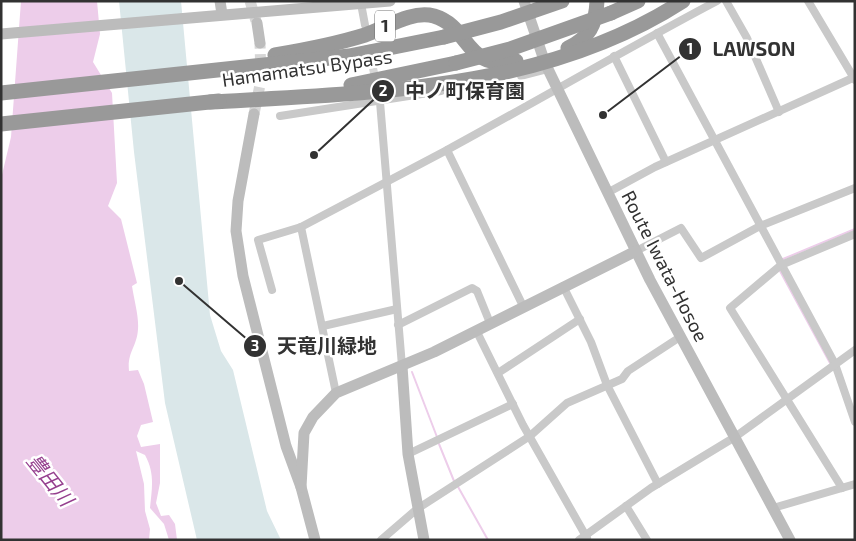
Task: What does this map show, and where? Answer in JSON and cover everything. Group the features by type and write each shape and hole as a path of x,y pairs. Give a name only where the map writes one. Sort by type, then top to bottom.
{"highway":[{"name":"Hamamatsu Bypass","path":"1,93 349,56 444,37 501,22 562,1"},
{"name":"1","path":"213,70 357,37 402,19 418,16 433,16 443,20 486,61 545,63 563,50 581,41 591,31 597,16 597,1"},
{"name":"Hamamatsu Bypass","path":"1,124 353,85 456,63 510,49 611,14 638,1"},
{"name":"1","path":"210,102 367,93 460,80 545,63 638,27 683,1"}],"main road":[{"path":"220,1 222,14"},
{"path":"1,34 206,15 390,1"},
{"name":"Route Iwata-Hosoe","path":"524,1 545,63 636,251 680,337 790,540"},
{"path":"257,24 260,43"},
{"path":"254,114 238,202 236,231 243,276 286,446 301,487 315,540"},
{"path":"301,487 304,433 312,416 336,394 402,366 636,251"},
{"path":"402,366 408,454 424,540"}],"street":[{"path":"272,290 258,240 301,227 558,90 614,56 717,1"},
{"path":"726,1 747,38 779,112"},
{"path":"608,193 666,162 854,78 808,1"},
{"path":"362,9 365,25"},
{"path":"656,33 835,364 855,422"},
{"path":"614,56 666,162"},
{"path":"280,116 380,102 545,63"},
{"path":"380,102 402,366"},
{"path":"447,150 523,306"},
{"path":"636,251 681,228 700,258 760,226 855,188"},
{"path":"301,227 336,394"},
{"path":"842,488 730,308 781,265 855,234"},
{"path":"563,286 603,369 607,385 658,484"},
{"path":"398,325 472,288 477,291 490,323"},
{"path":"323,326 397,309"},
{"path":"498,373 580,319"},
{"path":"476,330 584,538 658,484 735,437 855,350"},
{"path":"381,540 417,509 530,436 567,403 622,379 628,371 680,337"},
{"path":"408,454 513,404"},
{"path":"774,508 855,484"},
{"path":"626,506 647,540"}],"shaded area":[{"path":"119,1 181,1 210,315 221,351 233,370 267,511 281,540 197,540 165,403 134,152"}],"water":[{"name":"豊田川","path":"21,1 97,1 100,34 93,62 112,93 117,183 108,206 121,219 137,283 132,286 138,329 129,359 129,371 138,370 144,384 153,422 141,425 137,436 141,447 160,444 160,483 156,503 161,516 169,515 175,524 177,540 169,540 164,524 150,508 152,481 150,468 145,455 136,451 144,484 145,511 150,529 149,540 1,540 1,179 11,137"}],"waterway":[{"path":"783,259 855,229"},
{"path":"780,271 830,363"},
{"path":"412,372 437,437"},
{"path":"439,444 454,481"},
{"path":"457,485 488,540"}],"tunnel":[{"path":"250,1 256,21"},
{"path":"366,33 376,83"},
{"path":"254,114 261,80 260,43"}],"place":[{"name":"LAWSON","path":"603,115"},
{"name":"中ノ町保育園","path":"314,155"},
{"name":"天竜川緑地","path":"179,281"}]}
